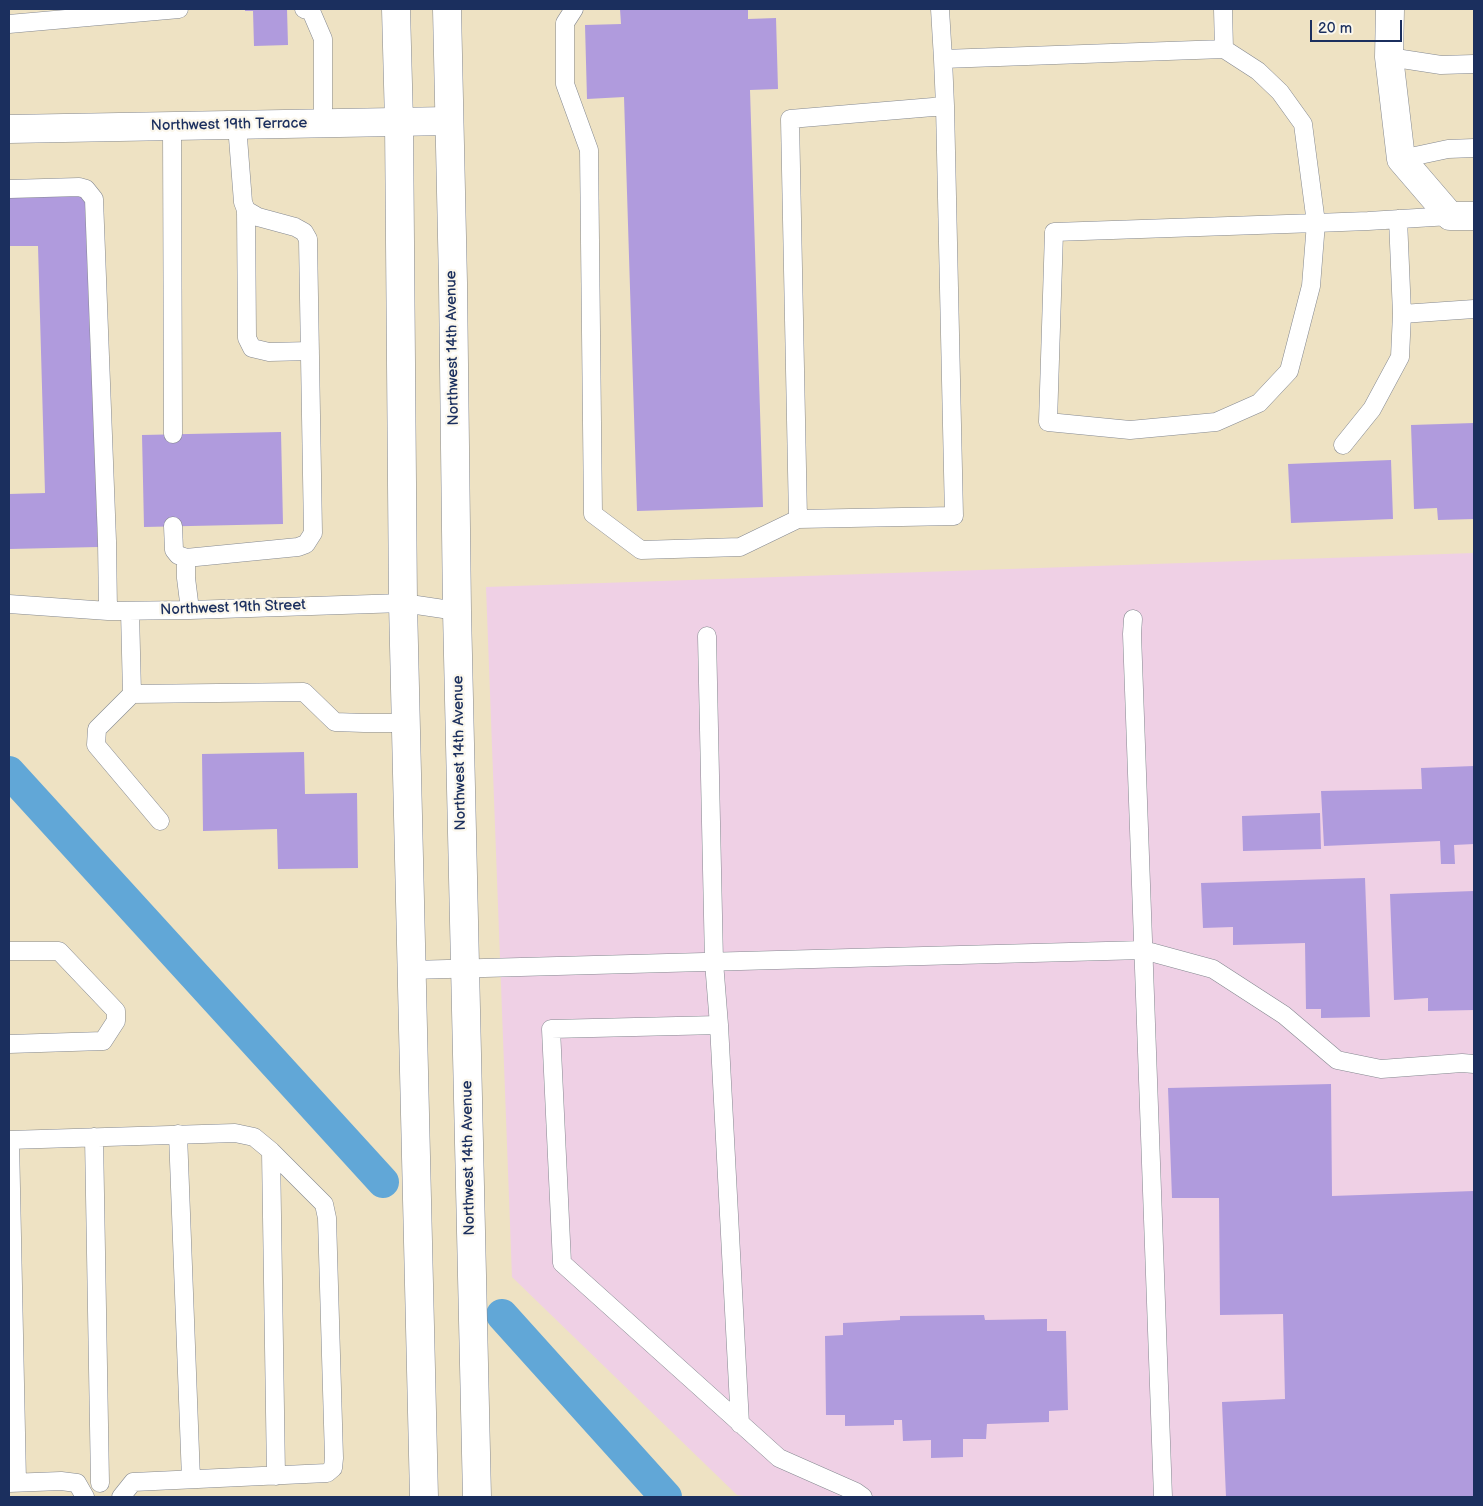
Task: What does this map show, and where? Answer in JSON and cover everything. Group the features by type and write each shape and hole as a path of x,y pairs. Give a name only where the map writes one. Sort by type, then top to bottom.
{"street":[{"path":"396,9 399,122 405,722 424,1497"},
{"name":"Northwest 14th Avenue","path":"447,9 464,969 477,1497"},
{"path":"1390,9 1389,57 1401,159 1462,216"},
{"name":"Northwest 19th Terrace","path":"9,129 449,120"}],"lane":[{"path":"9,24 179,9"},
{"path":"304,9 311,11 323,39 323,123"},
{"path":"574,9 564,23 566,84 589,150 593,514 641,550 740,547 798,520 954,516 945,106 940,9"},
{"path":"1223,9 1224,49"},
{"path":"943,60 1224,49 1258,71 1280,92 1303,124 1316,222 1311,286 1289,371 1259,403 1216,422 1130,430 1048,422 1054,232 1316,222 1398,219 1462,216"},
{"path":"1389,57 1442,65 1474,64"},
{"path":"798,520 790,120 945,106"},
{"path":"237,125 243,202 246,210 246,338 252,348 269,352 310,351"},
{"path":"172,126 173,434"},
{"path":"1401,159 1448,149 1474,148"},
{"path":"9,189 79,187 86,189 94,199 108,611"},
{"path":"173,526 174,550 178,555 186,558 298,547 306,544 313,533 308,240 304,232 295,227 258,217 246,210"},
{"path":"1343,445 1372,409 1400,357 1402,314 1398,219"},
{"path":"1402,314 1474,309"},
{"path":"186,558 190,610"},
{"name":"Northwest 19th Street","path":"9,604 130,611 403,603 457,611"},
{"path":"130,611 132,694"},
{"path":"1133,620 1132,644 1163,1497"},
{"path":"707,636 714,962 740,1424"},
{"path":"160,822 96,745 97,729 132,694 304,692 335,722 405,722"},
{"path":"411,970 1143,950 1213,969 1284,1015 1337,1060 1381,1069 1462,1062 1474,1064"},
{"path":"9,951 59,951 116,1011 116,1022 103,1042 9,1044"},
{"path":"719,1025 551,1029 562,1263 778,1458 856,1492 863,1497"},
{"path":"235,1133 254,1137 271,1151 324,1204 327,1218 333,1468 327,1473 100,1483 81,1490 61,1482 13,1483 9,1140 178,1134 235,1133"},
{"path":"178,1134 191,1479"},
{"path":"94,1137 100,1483"},
{"path":"271,1151 276,1476"},
{"path":"122,1497 133,1482"}],"shaded area":[{"path":"1474,553 1474,1497 750,1497 737,1495 512,1277 486,587"}],"building":[{"path":"245,9 287,9 288,45 254,46 253,11 245,11"},
{"path":"620,9 748,9 748,19 776,18 778,89 750,90 763,507 637,511 624,97 587,99 585,25 621,24"},
{"path":"86,193 98,547 9,549 9,494 45,493 38,246 9,246 9,195"},
{"path":"1474,423 1474,519 1438,520 1437,508 1414,509 1411,425"},
{"path":"281,432 283,524 144,527 142,435"},
{"path":"1391,460 1393,519 1291,523 1288,464"},
{"path":"304,752 305,794 357,793 358,868 278,869 277,829 203,831 202,754"},
{"path":"1474,766 1474,844 1454,845 1455,864 1441,864 1440,841 1324,846 1321,791 1422,789 1421,768"},
{"path":"1320,813 1321,849 1243,851 1242,816"},
{"path":"1365,878 1370,1017 1321,1018 1321,1009 1306,1009 1305,943 1233,945 1233,927 1203,928 1201,883"},
{"path":"1474,891 1474,1010 1428,1011 1428,998 1394,1000 1390,894"},
{"path":"1331,1084 1332,1196 1474,1191 1474,1497 1226,1497 1222,1402 1285,1399 1283,1314 1220,1315 1219,1198 1172,1198 1168,1088"},
{"path":"984,1315 985,1320 1047,1319 1047,1331 1066,1331 1068,1410 1049,1411 1049,1422 987,1424 986,1439 963,1439 963,1457 931,1458 931,1440 903,1441 902,1420 894,1420 894,1425 845,1426 845,1415 826,1415 825,1336 843,1335 843,1323 900,1320 900,1316"}],"waterway":[{"path":"9,772 383,1182"},
{"path":"502,1315 666,1497"}]}
